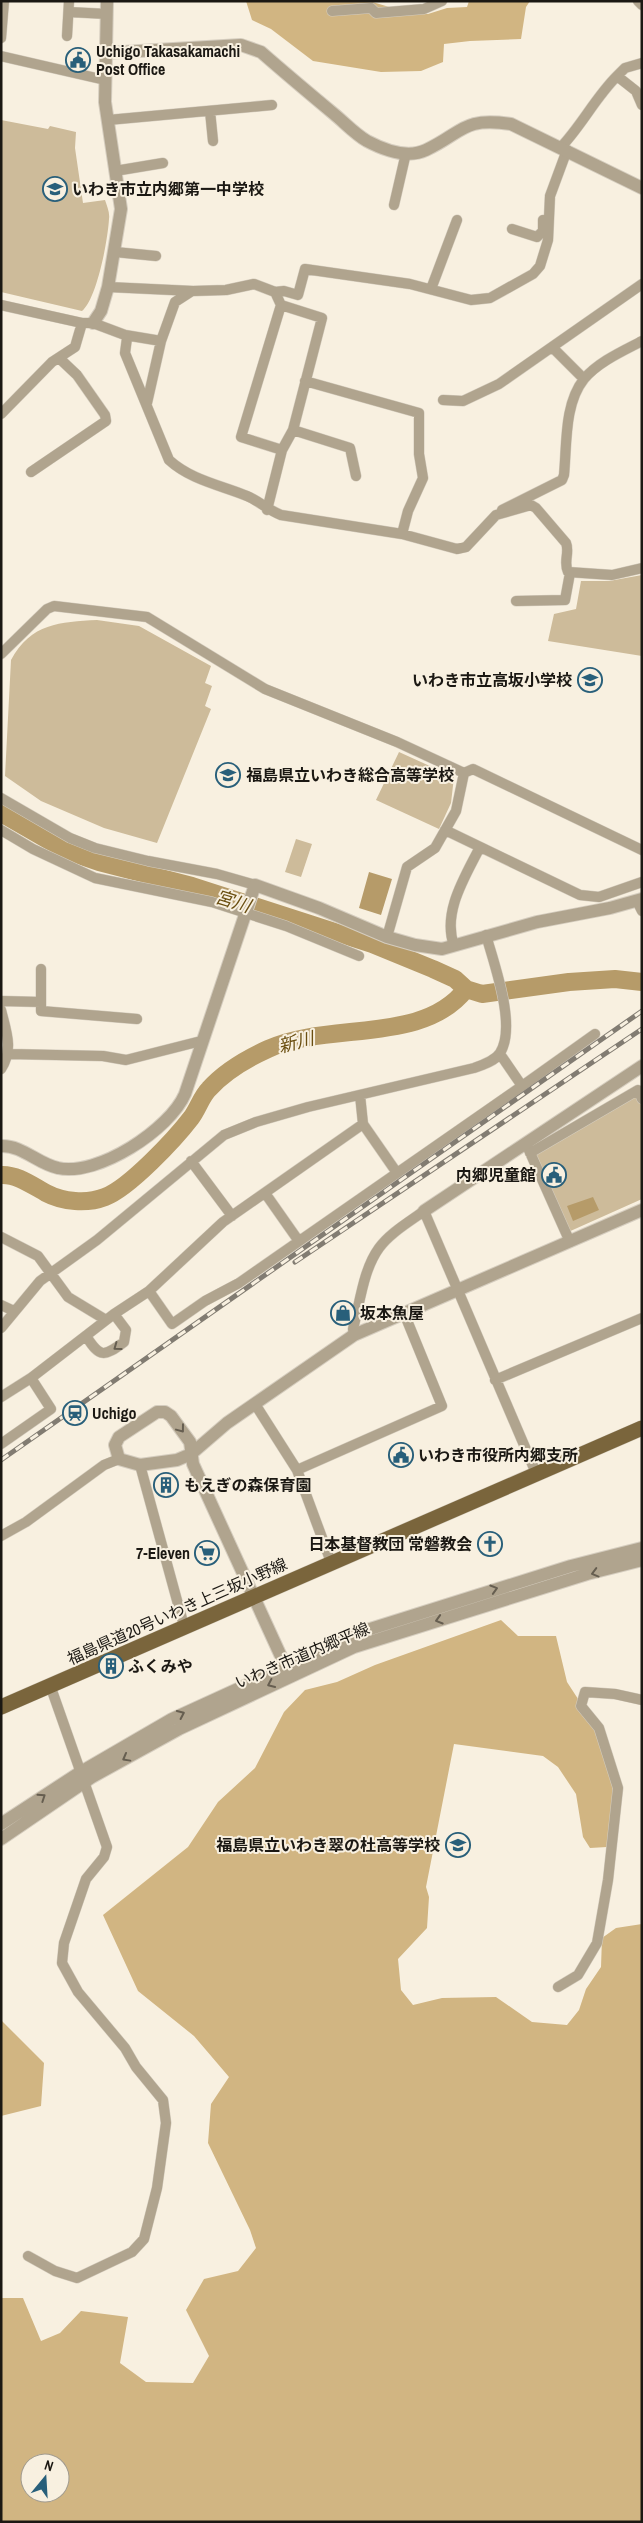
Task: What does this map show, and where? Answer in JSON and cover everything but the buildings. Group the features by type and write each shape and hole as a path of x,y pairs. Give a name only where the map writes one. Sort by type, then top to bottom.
{"main road":[{"name":"福島県道20号いわき上三坂小野線","path":"1,1707 642,1428"}],"street":[{"path":"1,38 4,1"},
{"path":"67,36 69,1"},
{"path":"332,11 371,8 376,13 424,9 442,1"},
{"path":"638,1 642,5"},
{"path":"1,414 59,358 75,347 88,323 101,311 115,252 121,209 108,120 105,80 107,8 69,12"},
{"path":"106,53 242,45 251,47 261,52 365,140 388,150 406,153 425,150 462,127 480,122 511,124 642,188"},
{"path":"1,56 105,80"},
{"path":"108,287 193,291 226,290 254,284 275,292 284,291 298,295 305,269 410,284 481,301 490,298 533,274 540,266 547,248 549,202 564,149 601,92 625,68 642,63"},
{"path":"617,76 636,91 642,105"},
{"path":"108,120 272,106"},
{"path":"210,111 213,141"},
{"path":"394,205 406,153"},
{"path":"116,171 163,163"},
{"path":"512,229 537,237 540,235 543,231 544,203 549,202"},
{"path":"431,289 457,220"},
{"path":"115,252 156,256"},
{"path":"443,400 463,401 492,388 642,284"},
{"path":"146,404 161,341 175,302 193,291"},
{"path":"275,292 281,305 241,438 282,450"},
{"path":"1,305 88,323 126,335 161,341"},
{"path":"268,510 282,450 293,430 322,318 281,305"},
{"path":"126,335 125,353 169,460 178,468 197,478 249,497 268,510 281,515 402,534 448,548 461,549 508,505 562,480 571,406 584,379 610,359 642,341"},
{"path":"552,347 584,379"},
{"path":"32,472 106,421 105,415 77,375 59,358"},
{"path":"305,381 420,413 419,454 423,478 408,511 402,534"},
{"path":"293,430 350,448 356,476"},
{"path":"496,515 526,506 536,508 568,546 565,567 570,573 612,575 642,568"},
{"path":"516,601 565,600 570,573"},
{"path":"1,654 47,609 54,606 147,617 265,689 397,742 464,773 473,769 642,850"},
{"path":"387,937 407,867 435,848 456,811 464,773"},
{"path":"1,798 70,838 96,848 148,861 217,874 253,889 320,908 387,937 415,945 442,949 487,938 537,922 640,904"},
{"path":"1,830 33,849 95,878 212,902 246,912 359,956"},
{"path":"445,830 580,895 599,897 642,882"},
{"path":"454,946 451,937 454,900 480,847"},
{"path":"1,1146 16,1148 51,1166 61,1169 94,1165 118,1155 175,1112 185,1094 253,889"},
{"path":"580,895 582,914"},
{"path":"1,1328 40,1281 97,1240 218,1139 236,1129 308,1107 474,1068 500,1054 507,1030 505,1011 487,938"},
{"path":"41,969 41,1011 137,1019"},
{"path":"1,1001 41,1004"},
{"path":"1,1010 9,1042 9,1054 1,1069"},
{"path":"149,1291 172,1324 206,1301 239,1283 595,1034"},
{"path":"9,1054 103,1056 126,1060 202,1041"},
{"path":"500,1054 522,1086"},
{"path":"528,1149 642,1066"},
{"path":"354,1335 353,1329 370,1262 379,1247 390,1236 424,1211 528,1149 641,1092"},
{"path":"360,1095 363,1124 397,1173"},
{"path":"1,1397 31,1378 110,1317 149,1291 232,1216 363,1124"},
{"path":"528,1149 570,1242"},
{"path":"192,1161 232,1216"},
{"path":"265,1193 298,1240"},
{"path":"1,1536 26,1522 104,1465 119,1459 140,1465 177,1460 191,1454 227,1423 354,1335 642,1210"},
{"path":"424,1211 536,1473"},
{"path":"1,1238 38,1256 68,1296 110,1317 126,1330 124,1342 109,1353 104,1354 94,1348 86,1336"},
{"path":"1,1305 14,1311"},
{"path":"297,1470 442,1406 404,1313"},
{"path":"495,1380 642,1318"},
{"path":"1,1444 51,1409 31,1378"},
{"path":"255,1404 297,1470 331,1562"},
{"path":"119,1459 115,1445 119,1437 157,1412 165,1412 171,1416 190,1442 193,1464 287,1671"},
{"path":"140,1465 184,1626"},
{"name":"いわき市道内郷平線","path":"1,1824 81,1778 179,1729 367,1630 571,1566 642,1548"},
{"name":"いわき市道内郷平線","path":"287,1671 392,1635 588,1574 642,1560"},
{"path":"28,2256 55,2272 77,2278 132,2252 144,2239 157,2188 166,2123 163,2100 136,2067 125,2048 78,1992 62,1963 64,1943 86,1879 104,1857 106,1847 50,1685"},
{"path":"558,1987 578,1975 597,1943 608,1880 618,1788 599,1728 581,1706 586,1692 615,1694 642,1700"},
{"name":"いわき市道内郷平線","path":"1,1839 81,1778"}],"shaded area":[{"path":"246,1 369,1 413,14 428,14 447,8 467,7 469,1 530,1 526,7 521,39 444,44 443,62 421,71 381,72 313,61 271,29 252,20"},
{"name":"いわき市立内郷第一中学校","path":"1,120 48,129 50,126 76,132 75,148 83,203 105,200 109,217 104,254 97,282 82,311 1,292"},
{"path":"642,575 642,656 548,641 554,614 576,609 581,581 609,581"},
{"path":"97,620 139,626 211,666 205,683 212,686 205,706 211,709 157,843 104,828 41,801 5,776 11,660 28,638 37,632 59,624"},
{"path":"399,752 454,777 451,803 439,829 376,800"},
{"path":"296,839 312,844 301,877 285,872"},
{"path":"369,872 392,879 381,915 359,908"},
{"path":"638,1090 642,1099 642,1199 566,1233 530,1153"},
{"path":"593,1197 599,1210 573,1221 567,1206"},
{"path":"501,1620 518,1636 556,1636 567,1682 595,1725 613,1781 612,1830 607,1847 590,1848 583,1837 576,1794 558,1767 543,1756 454,1744 426,1887 429,1897 427,1928 398,1959 401,1990 413,2005 442,1998 496,1997 532,2022 567,2025 579,2010 586,1989 601,1967 602,1938 616,1928 642,1924 642,2522 1,2522 1,2298 23,2298 41,2341 60,2333 81,2311 128,2317 120,2363 146,2382 193,2383 209,2356 186,2310 204,2279 238,2271 256,2248 250,2230 208,2143 211,2104 229,2077 194,2036 138,1991 103,1915 188,1847 218,1802 255,1768 284,1712 305,1690 337,1682 375,1665"},
{"path":"1,2020 44,2063 41,2106 1,2116"}],"waterway":[{"name":"宮川","path":"1,813 67,851 99,862 192,886 372,944 433,969 455,979 466,989 482,994 569,982 615,979 642,982"},
{"name":"新川","path":"1,1175 19,1178 46,1193 67,1200 91,1201 105,1197 139,1174 191,1118 209,1089 229,1071 244,1061 268,1049 292,1041 374,1030 426,1018 448,1007 466,989"}],"railway":[{"path":"1,1460 642,1011"},
{"path":"295,1262 642,1029"}],"place":[{"name":"Uchigo Takasakamachi Post Office","path":"78,60"},
{"name":"いわき市立内郷第一中学校","path":"55,189"},
{"name":"いわき市立高坂小学校","path":"590,680"},
{"name":"福島県立いわき総合高等学校","path":"228,775"},
{"name":"内郷児童館","path":"554,1175"},
{"name":"坂本魚屋","path":"343,1313"},
{"name":"Uchigo","path":"75,1413"},
{"name":"いわき市役所内郷支所","path":"401,1455"},
{"name":"もえぎの森保育園","path":"166,1485"},
{"name":"日本基督教団 常磐教会","path":"490,1544"},
{"name":"7-Eleven","path":"207,1553"},
{"name":"ふくみや","path":"111,1666"},
{"name":"福島県立いわき翠の杜高等学校","path":"458,1845"}]}
